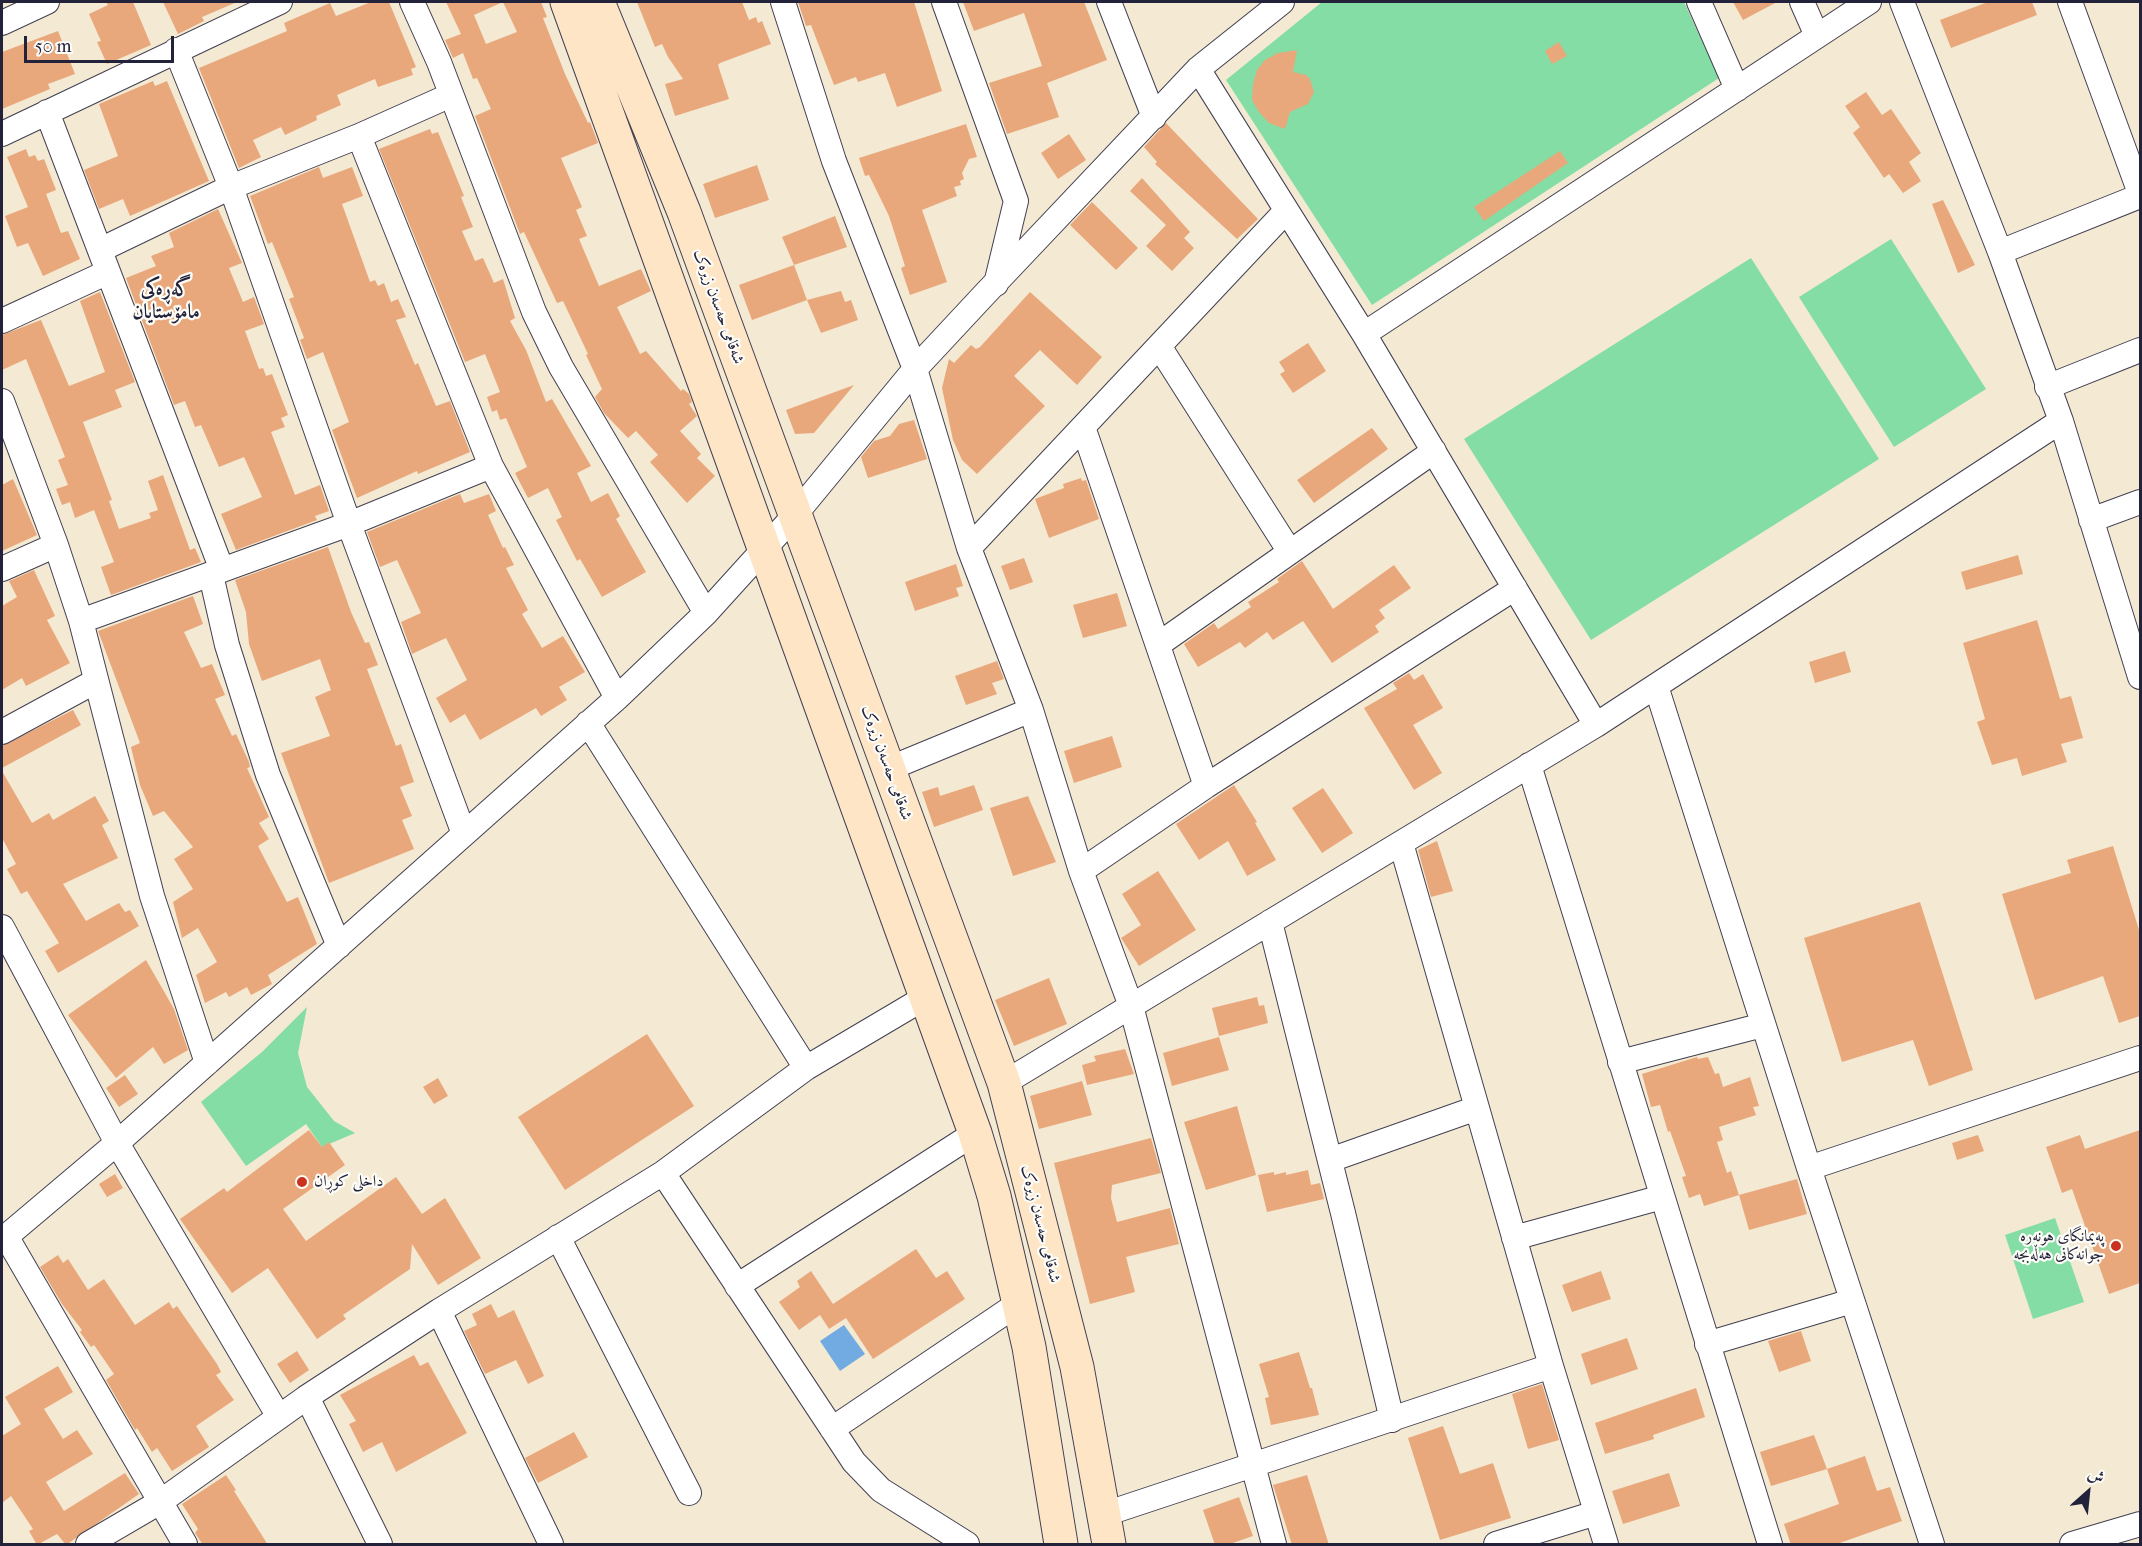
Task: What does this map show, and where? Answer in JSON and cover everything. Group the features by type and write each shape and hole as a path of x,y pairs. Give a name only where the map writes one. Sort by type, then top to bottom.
{"main road":[{"path":"567,2 975,1133 994,1196 1029,1347 1060,1545"},
{"name":"شەقامی حەسەن زیرەک","path":"598,2 684,212 1004,1083 1077,1367 1105,1517"},
{"path":"1053,1500 1105,1517"}],"street":[{"path":"2,23 47,2"},
{"path":"2,134 280,2"},
{"path":"412,2 451,94 534,312 561,367 706,614"},
{"path":"783,2 834,161 915,369 969,548 1031,710 1081,871 1131,1006 1274,1545"},
{"path":"944,2 1016,201 1028,217 1054,224"},
{"path":"1109,2 1154,117"},
{"path":"185,1545 4,1238 117,1143 339,946 616,698 706,614 794,516 915,369 1198,69 1282,2"},
{"path":"1699,2 1737,89"},
{"path":"1802,2 1817,36"},
{"path":"1364,334 1869,2"},
{"path":"1902,2 2000,252 2061,421 2140,677"},
{"path":"2000,252 2140,194 2070,2"},
{"path":"176,50 231,187 349,524 464,834"},
{"path":"1198,69 1364,334 1596,725"},
{"path":"2,321 231,187 359,136 451,94"},
{"path":"47,112 104,261 216,572 227,645 268,775 339,946"},
{"path":"359,136 491,466 616,698"},
{"path":"996,284 1016,201"},
{"path":"969,548 1286,211"},
{"path":"1160,346 1290,552"},
{"path":"2047,387 2140,350"},
{"path":"2,403 56,545 81,621 152,896 207,1063"},
{"path":"1004,1083 1596,725 2061,421"},
{"path":"1083,428 1206,786"},
{"path":"1159,644 1434,450"},
{"path":"81,621 349,524 491,466"},
{"path":"2091,520 2140,502"},
{"path":"2,569 56,545"},
{"path":"1081,871 1206,786 1515,588"},
{"path":"2,732 96,681"},
{"path":"1656,686 1763,1025 1932,1545"},
{"path":"888,769 1031,710"},
{"path":"588,723 806,1068"},
{"path":"1529,765 1770,1545"},
{"path":"1401,843 1551,1366 1606,1545"},
{"path":"1270,922 1392,1420"},
{"path":"2,927 117,1143 279,1417"},
{"path":"88,1545 160,1502 307,1397 439,1311 663,1173 806,1068 926,997"},
{"path":"1620,1062 1763,1025"},
{"path":"1809,1168 2140,1058"},
{"path":"1330,1160 1477,1108"},
{"path":"737,1286 975,1133"},
{"path":"663,1173 854,1462 881,1490 967,1545"},
{"path":"1514,1238 1662,1197"},
{"path":"558,1237 689,1493"},
{"path":"1707,1344 1852,1301"},
{"path":"832,1430 1019,1303"},
{"path":"439,1311 551,1545"},
{"path":"1105,1517 1252,1464 1551,1366"},
{"path":"307,1397 380,1545"},
{"path":"1496,1545 1596,1513"},
{"path":"2072,1545 2099,1541 2140,1524"}],"green space":[{"path":"1322,2 1684,2 1719,78 1372,305 1226,80"},
{"path":"1891,239 1986,389 1894,447 1799,297"},
{"path":"1751,258 1879,459 1591,640 1464,439"},
{"path":"307,1007 298,1053 307,1087 334,1121 355,1133 322,1147 306,1124 246,1166 201,1102 262,1052"},
{"path":"2055,1218 2084,1302 2033,1319 2005,1235"}],"water":[{"path":"844,1325 865,1354 840,1371 820,1341"}],"building":[{"path":"106,2 133,2 151,45 107,64 97,42 101,41 89,14 108,5"},
{"path":"163,2 237,2 202,17 204,21 178,34"},
{"path":"371,2 389,2 416,67 411,69 413,75 378,87 375,79 337,95 341,105 316,116 317,120 285,135 281,127 253,140 261,157 239,168 199,68 287,31 284,23 330,3 336,16"},
{"path":"446,2 503,2 541,2 547,17 543,18 565,74 588,123 590,122 598,143 561,158 582,207 576,210 587,236 579,239 599,286 641,269 651,291 617,307 640,354 646,351 681,391 683,389 689,394 692,402 689,404 697,416 680,431 701,454 697,458 715,476 687,503 650,462 658,455 636,431 628,438 604,413 595,397 602,389 586,355 588,354 563,301 557,303 524,232 520,234 475,116 491,109 477,78 473,79 463,53 453,58 445,40 461,34","holes":["503,2 517,32 486,44 474,15"]},
{"path":"637,2 742,2 749,20 756,17 758,23 762,21 771,44 718,65 729,99 675,116 665,84 683,79 662,44 655,47"},
{"path":"798,2 914,2 942,91 897,107 885,73 858,82 856,77 834,85 811,25 806,26"},
{"path":"963,2 1084,2 1107,60 1047,83 1059,117 1007,134 989,83 1042,66 1024,13 974,31"},
{"path":"1733,2 1777,2 1743,20"},
{"path":"1988,2 2032,2 2037,15 1951,48 1940,20"},
{"path":"58,31 75,74 48,84 50,89 2,109 2,52"},
{"path":"1559,42 1567,56 1552,64 1545,51"},
{"path":"1297,50 1293,72 1306,75 1310,79 1314,92 1308,104 1290,112 1285,129 1269,123 1259,112 1252,100 1253,84 1257,70 1265,60 1278,53"},
{"path":"153,81 155,86 167,81 209,181 130,216 123,199 99,209 84,170 118,156 99,104"},
{"path":"1866,92 1882,115 1891,109 1921,153 1909,162 1921,181 1903,193 1889,174 1884,178 1853,133 1860,127 1845,106"},
{"path":"1166,123 1258,219 1237,239 1155,164 1157,162 1144,147"},
{"path":"966,124 977,157 969,159 962,173 964,179 960,181 961,185 954,187 957,196 922,210 947,282 910,295 901,268 905,266 889,216 869,175 865,176 859,158"},
{"path":"430,129 432,134 438,132 464,196 461,197 473,227 462,231 475,261 483,258 494,283 503,279 515,318 510,321 526,350 546,402 552,399 591,466 577,473 591,502 608,493 620,516 616,519 646,572 602,597 580,559 577,561 556,520 562,517 548,488 528,498 515,473 527,467 506,418 500,420 497,410 492,412 487,397 500,392 485,354 465,362 379,149"},
{"path":"1069,134 1086,160 1058,179 1041,153"},
{"path":"26,149 29,157 35,155 38,161 44,159 56,190 46,194 61,233 68,231 80,259 43,276 28,243 17,247 5,216 28,207 7,157"},
{"path":"1560,151 1568,163 1484,221 1474,207"},
{"path":"757,165 769,200 715,218 703,184"},
{"path":"319,167 323,178 352,167 363,196 342,204 370,282 375,280 378,286 384,283 391,302 398,299 406,317 396,320 415,365 418,363 436,406 450,401 470,452 418,474 417,471 357,498 332,430 349,422 323,352 307,359 300,340 304,338 289,299 294,297 272,242 268,244 250,196"},
{"path":"1142,178 1190,232 1184,238 1194,248 1172,271 1146,246 1166,225 1130,191"},
{"path":"1943,200 1975,265 1958,273 1932,204"},
{"path":"1092,202 1138,248 1116,270 1070,225"},
{"path":"218,209 242,263 229,268 243,302 254,297 264,324 245,331 259,369 263,368 266,376 272,374 288,415 281,418 285,427 271,432 295,495 320,485 329,511 315,516 317,520 236,550 221,514 262,497 244,457 219,467 201,425 195,427 185,401 174,405 126,278 156,266 151,256 174,247 169,233"},
{"path":"835,216 847,247 794,265 782,237"},
{"path":"794,265 807,300 752,320 739,285"},
{"path":"841,291 845,302 851,300 858,320 821,333 807,300"},
{"path":"100,292 135,382 115,390 122,407 83,422 112,500 109,501 119,529 151,518 149,513 158,510 148,481 163,475 190,550 195,548 201,562 111,595 101,567 114,562 94,510 75,518 70,502 62,505 56,489 68,485 58,460 65,457 26,359 2,370 2,335 41,320 69,386 105,372 80,301"},
{"path":"1030,292 1102,357 1077,385 1040,350 1014,376 1045,406 977,474 962,460 953,440 942,388 949,359 954,363 971,345 976,349 980,347"},
{"path":"1308,343 1326,371 1293,393 1280,374 1285,371 1279,362"},
{"path":"854,385 814,433 795,434 786,410"},
{"path":"914,420 927,459 868,478 861,457 874,441 890,436 899,424"},
{"path":"1372,428 1388,449 1314,503 1297,480"},
{"path":"1081,478 1082,481 1086,480 1099,519 1049,538 1035,499 1064,488 1063,484"},
{"path":"13,479 37,535 2,551 2,485"},
{"path":"460,494 464,503 489,494 496,511 488,515 503,548 505,547 514,565 506,568 528,610 522,614 542,648 563,636 585,672 559,687 567,700 541,716 536,708 480,740 465,714 450,723 436,698 467,680 446,638 412,654 401,622 421,613 397,560 380,567 367,532"},
{"path":"328,547 351,612 365,643 369,642 378,665 367,669 396,746 401,744 414,782 400,787 412,816 402,820 414,849 329,883 281,753 330,736 315,697 331,690 320,659 262,681 249,644 246,612 235,580"},
{"path":"2018,555 2023,574 1966,590 1961,572"},
{"path":"1024,558 1033,582 1010,590 1001,566"},
{"path":"1302,561 1333,609 1394,565 1411,588 1379,610 1385,618 1375,626 1379,632 1332,663 1303,621 1273,640 1267,632 1245,648 1240,642 1198,667 1184,644 1214,623 1218,629 1251,607 1248,602 1279,582 1277,579"},
{"path":"956,564 963,586 956,588 959,596 915,611 905,582"},
{"path":"34,570 55,616 47,620 70,663 26,686 22,678 2,690 2,606 17,597 9,581"},
{"path":"1117,593 1127,626 1083,638 1073,605"},
{"path":"193,596 203,624 184,632 201,668 212,664 225,695 215,699 232,736 236,734 249,762 250,767 247,768 269,817 259,823 269,839 258,846 287,902 298,897 317,944 268,975 272,984 251,995 247,987 229,997 226,992 205,1003 196,975 217,962 198,928 182,938 173,902 193,889 174,859 193,847 164,811 153,816 140,785 131,747 140,743 98,631"},
{"path":"2037,620 2060,699 2071,696 2083,738 2061,744 2067,762 2022,776 2017,758 1992,765 1977,722 1985,719 1963,643"},
{"path":"1845,651 1851,672 1815,683 1809,662"},
{"path":"997,661 1004,679 992,683 997,694 966,705 955,676"},
{"path":"1409,673 1414,680 1423,674 1443,708 1413,725 1442,773 1414,790 1364,708 1397,689 1393,683"},
{"path":"73,710 81,725 2,768 2,746"},
{"path":"1112,736 1122,767 1074,783 1064,751"},
{"path":"2,771 32,823 49,813 53,820 95,796 109,821 102,825 118,858 63,884 86,921 119,903 125,912 130,910 139,926 58,973 45,951 59,943 27,891 21,894 7,869 16,864 2,838"},
{"path":"974,785 983,810 934,827 922,792 938,787 940,796"},
{"path":"1234,785 1257,822 1255,823 1276,860 1247,876 1228,841 1199,860 1176,824"},
{"path":"1323,788 1353,833 1322,853 1292,808"},
{"path":"1028,796 1056,862 1013,876 990,808"},
{"path":"1437,841 1453,891 1431,897 1418,850"},
{"path":"2113,846 2140,933 2140,1016 2119,1023 2103,976 2035,1000 2002,894 2071,873 2067,860"},
{"path":"1158,871 1196,930 1139,966 1121,938 1141,925 1122,894"},
{"path":"1920,902 1973,1070 1929,1086 1913,1040 1842,1062 1804,938"},
{"path":"146,960 174,1009 188,1050 164,1064 153,1047 116,1078 68,1015"},
{"path":"1049,978 1067,1024 1014,1046 995,1000"},
{"path":"1257,997 1259,1006 1264,1005 1268,1023 1219,1036 1212,1008"},
{"path":"647,1034 694,1106 565,1190 518,1117"},
{"path":"1219,1037 1229,1070 1172,1086 1163,1053"},
{"path":"1125,1049 1134,1074 1087,1085 1082,1065 1096,1061 1094,1056"},
{"path":"1697,1057 1698,1059 1708,1057 1715,1074 1719,1073 1723,1087 1750,1077 1759,1106 1753,1107 1756,1115 1719,1127 1723,1140 1717,1142 1727,1173 1731,1171 1739,1195 1704,1206 1700,1194 1689,1198 1682,1177 1686,1176 1670,1131 1668,1132 1660,1105 1651,1107 1642,1074"},
{"path":"125,1075 138,1094 119,1107 106,1088"},
{"path":"438,1078 448,1096 434,1104 423,1087"},
{"path":"1082,1081 1092,1115 1039,1129 1030,1096"},
{"path":"1237,1106 1256,1175 1206,1190 1184,1122"},
{"path":"309,1130 322,1147 329,1142 345,1165 283,1209 306,1241 396,1177 422,1214 445,1198 481,1258 438,1285 412,1244 410,1269 343,1315 346,1319 317,1339 268,1268 232,1293 180,1219 224,1188 227,1192"},
{"name":"پەیمانگای هونەرە جوانەکانی هەڵەبجە","path":"2140,1130 2140,1283 2109,1294 2072,1189 2062,1193 2046,1147 2080,1135 2085,1149"},
{"path":"1978,1135 1984,1151 1957,1160 1952,1143"},
{"path":"1151,1138 1161,1173 1112,1185 1111,1198 1117,1222 1170,1208 1179,1244 1126,1257 1135,1292 1090,1304 1054,1163"},
{"path":"1308,1170 1311,1185 1320,1183 1324,1199 1267,1212 1258,1175 1286,1172 1286,1175"},
{"path":"115,1174 123,1188 107,1197 99,1184"},
{"path":"1797,1179 1807,1214 1749,1230 1739,1195"},
{"path":"916,1249 936,1278 947,1271 965,1299 873,1359 846,1318 829,1329 820,1315 799,1330 779,1302 800,1287 797,1281 811,1271 833,1304"},
{"path":"58,1255 63,1263 68,1259 88,1290 104,1279 135,1325 169,1302 173,1309 177,1306 217,1364 221,1372 216,1375 234,1400 196,1426 209,1447 172,1471 157,1448 152,1452 137,1428 135,1430 106,1380 114,1374 94,1345 91,1347 80,1332 82,1330 62,1304 40,1267"},
{"path":"1601,1271 1611,1299 1572,1312 1562,1285"},
{"path":"491,1304 498,1318 514,1310 544,1376 528,1384 516,1360 485,1374 464,1331 477,1325 472,1314"},
{"path":"1801,1331 1811,1361 1779,1372 1768,1341"},
{"path":"1627,1338 1638,1369 1591,1385 1581,1354"},
{"path":"297,1351 309,1370 290,1383 277,1364"},
{"path":"1299,1352 1319,1415 1271,1425 1265,1398 1269,1397 1259,1364"},
{"path":"414,1355 420,1366 428,1362 467,1433 396,1472 382,1442 363,1452 349,1424 356,1421 340,1395"},
{"path":"58,1366 73,1392 44,1409 63,1439 77,1430 93,1454 46,1482 64,1511 125,1473 139,1494 66,1545 57,1534 37,1545 29,1531 33,1529 11,1496 2,1503 2,1436 21,1424 5,1397"},
{"path":"1542,1384 1559,1440 1528,1449 1512,1394"},
{"path":"1696,1388 1705,1417 1653,1435 1654,1439 1605,1454 1595,1423"},
{"path":"1443,1426 1460,1474 1493,1463 1511,1518 1440,1540 1408,1438"},
{"path":"574,1432 588,1457 538,1483 525,1458"},
{"path":"1814,1435 1827,1469 1771,1486 1760,1452"},
{"path":"1865,1456 1877,1491 1890,1487 1902,1521 1834,1545 1791,1545 1784,1524 1839,1504 1827,1469"},
{"path":"1669,1473 1680,1506 1623,1524 1612,1491"},
{"path":"226,1475 268,1545 203,1545 195,1533 198,1529 182,1504"},
{"path":"1307,1475 1329,1545 1292,1545 1273,1485"},
{"path":"1239,1497 1253,1536 1227,1545 1215,1545 1203,1510"}],"place":[{"name":"داخلی کوڕان","path":"302,1182"},
{"name":"پەیمانگای هونەرە جوانەکانی هەڵەبجە","path":"2116,1246"}],"district":[{"name":"گەڕەکی مامۆستایان","path":"166,302"}]}
